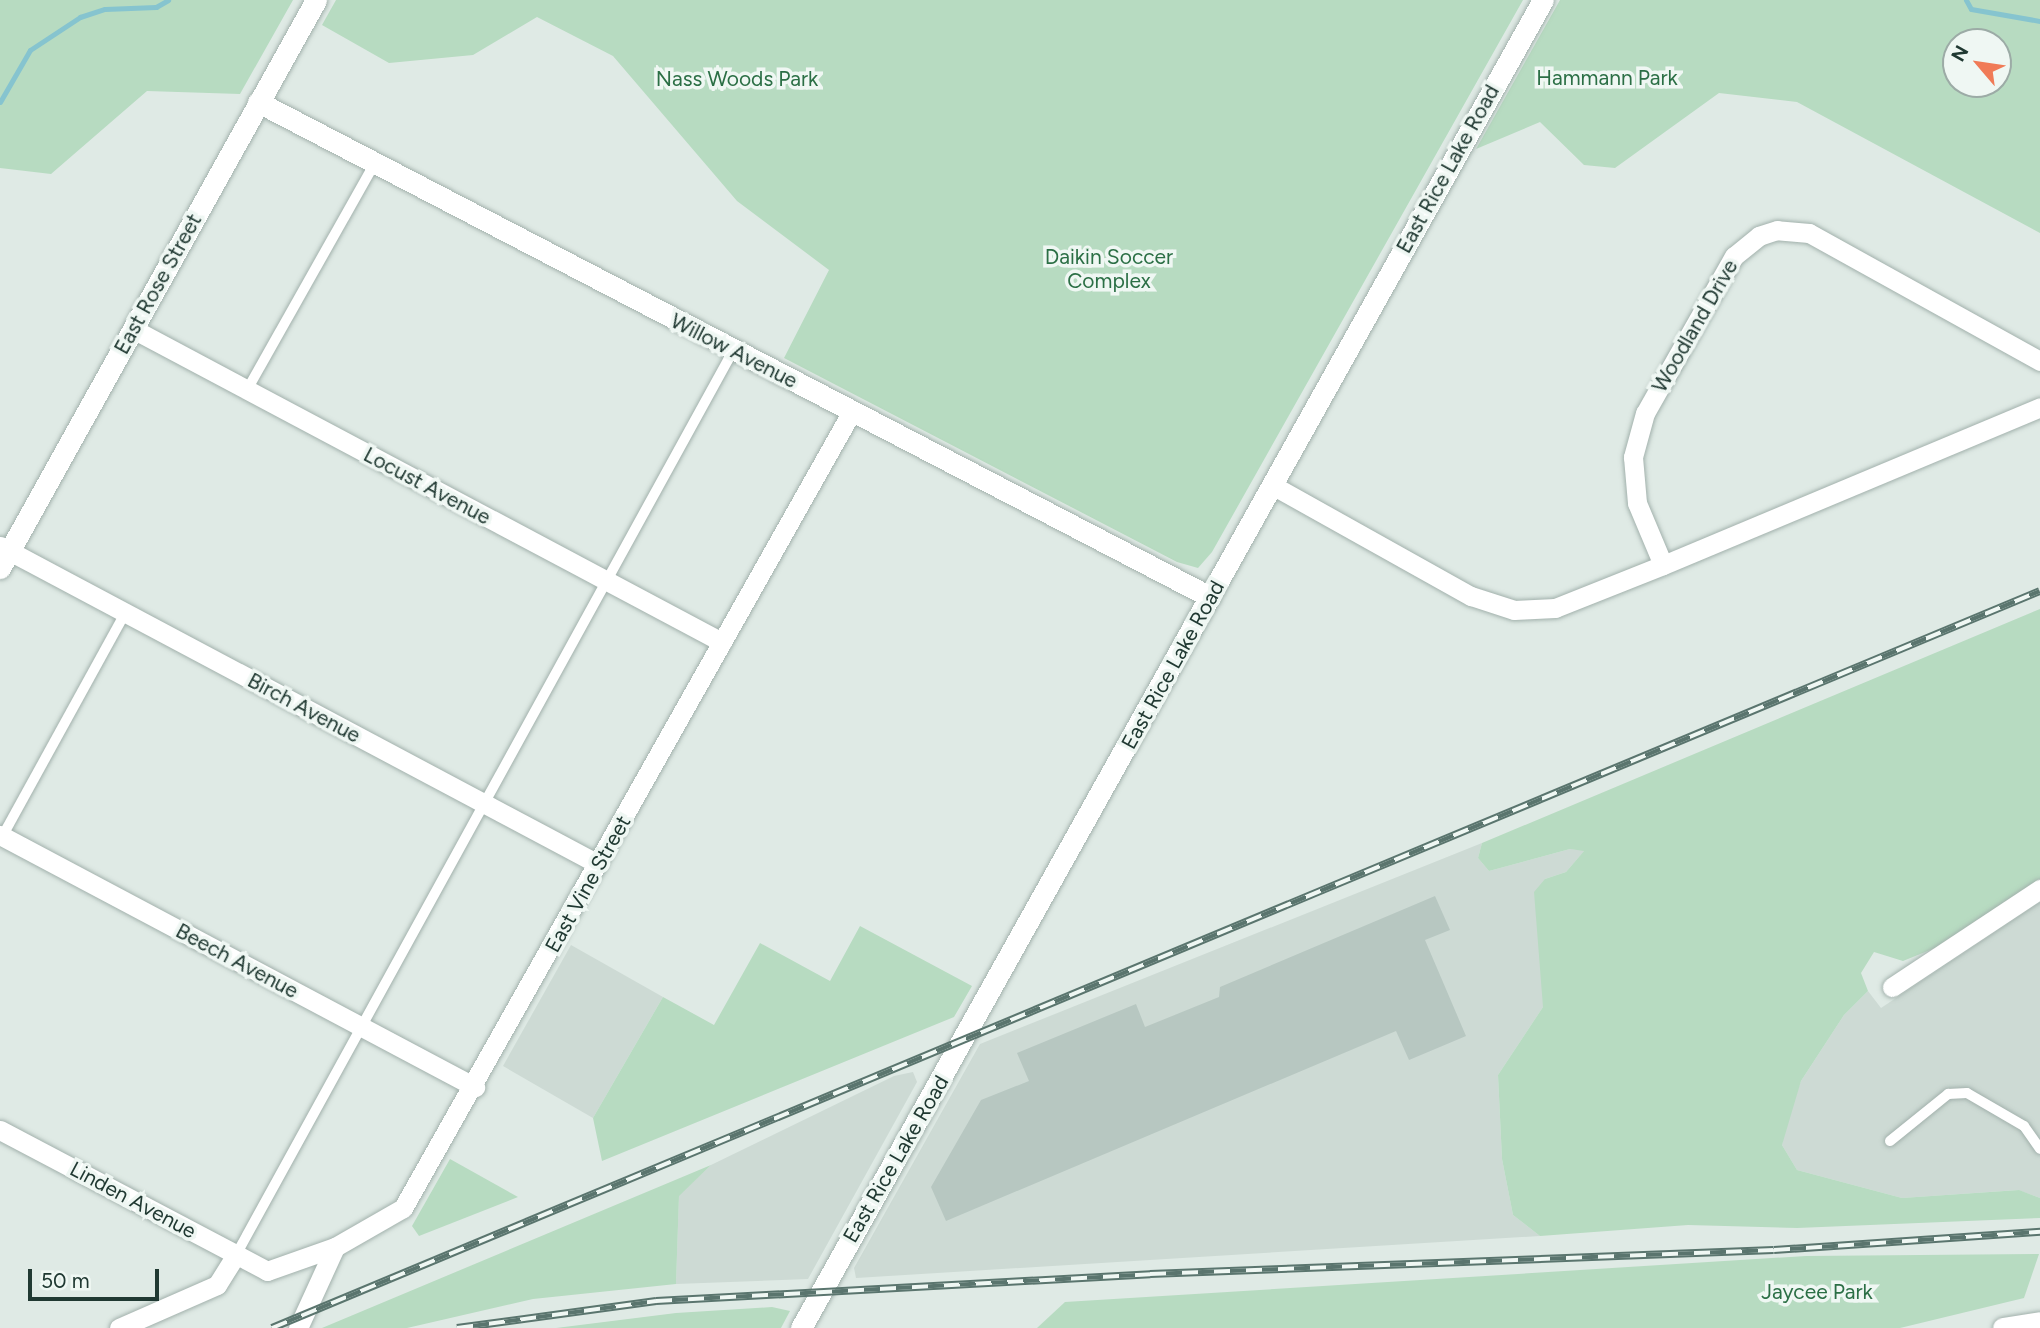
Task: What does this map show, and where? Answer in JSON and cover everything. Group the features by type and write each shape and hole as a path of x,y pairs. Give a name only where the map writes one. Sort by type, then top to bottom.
{"street":[{"name":"East Rose Street","path":"3,555 316,0"},
{"name":"East Rice Lake Road","path":"801,1328 1543,0"},
{"name":"Willow Avenue","path":"258,102 1210,597"},
{"name":"Woodland Drive","path":"1663,565 1637,503 1633,478 1637,437 1734,256 1759,236 1777,230 1809,233 2040,361"},
{"name":"Locust Avenue","path":"132,329 722,642"},
{"path":"1272,485 1471,596 1514,610 1555,608 2040,407"},
{"name":"East Vine Street","path":"267,1271 335,1247 402,1208 474,1087 852,413"},
{"name":"Birch Avenue","path":"3,555 125,613 598,864"},
{"name":"Beech Avenue","path":"1,837 474,1087"},
{"path":"1892,987 2040,889"},
{"name":"Linden Avenue","path":"0,1130 267,1271"},
{"path":"298,1328 335,1247"},
{"path":"119,1328 217,1285 236,1255"},
{"path":"2003,1328 2035,1321"}],"lane":[{"path":"247,390 374,163"},
{"path":"236,1255 481,802 733,351"},
{"path":"1,837 125,613"},
{"path":"1890,1141 1948,1094 1967,1094 2024,1126 2040,1149"}],"shaded area":[{"path":"1482,843 1478,858 1489,871 1570,849 1585,850 1566,872 1545,879 1543,1007 1498,1075 1502,1159 1513,1215 1540,1236 856,1278 854,1268 980,1044"},
{"path":"2040,902 2040,1198 2018,1190 1902,1198 1797,1170 1782,1145 1785,1123 1801,1081 1844,1015 1868,991 1881,1008"},
{"path":"571,945 663,997 593,1118 503,1066"},
{"path":"913,1072 917,1082 808,1279 676,1284 679,1195 711,1165 894,1076"}],"green space":[{"path":"0,0 293,0 240,94 147,91 51,174 0,168"},
{"name":"Daikin Soccer Complex","path":"336,0 1523,0 1212,552 1198,568 1177,562 784,358 829,270 737,201 613,56 537,17 473,55 389,63 322,25"},
{"name":"Hammann Park","path":"1560,0 2040,0 2040,233 1797,102 1719,93 1615,168 1584,165 1540,122 1476,149"},
{"path":"2040,609 2040,879 1935,948 1903,961 1874,952 1861,973 1868,991 1844,1015 1801,1081 1782,1145 1797,1170 1902,1198 2019,1190 2040,1198 2040,1218 1797,1228 1688,1225 1540,1236 1513,1215 1502,1159 1498,1075 1543,1007 1534,892 1545,879 1566,872 1584,851 1570,849 1489,871 1478,858 1482,843"},
{"path":"860,926 972,986 954,1017 602,1161 593,1118 663,997 714,1025 760,943 830,981"},
{"path":"450,1159 518,1197 419,1236 412,1226"},
{"path":"711,1165 679,1196 676,1284 533,1299 407,1328 322,1328"},
{"name":"Jaycee Park","path":"2039,1254 2024,1298 1900,1328 1037,1328 1065,1302 1806,1256"},
{"path":"772,1307 790,1311 781,1328 556,1328 676,1313"}],"building":[{"path":"1435,896 1450,930 1425,940 1466,1036 1409,1060 1396,1031 946,1221 931,1187 981,1100 1029,1081 1017,1053 1136,1004 1145,1027 1219,997 1220,987"}],"waterway":[{"path":"0,102 30,50 80,17 105,9 156,7 168,0"},
{"path":"1966,0 1971,9 2040,21"}],"railway":[{"path":"272,1328 2040,591"},
{"path":"457,1328 656,1301 1150,1274 1774,1250 2040,1232"}],"park label":[{"name":"Nass Woods Park","path":"737,79"}]}
